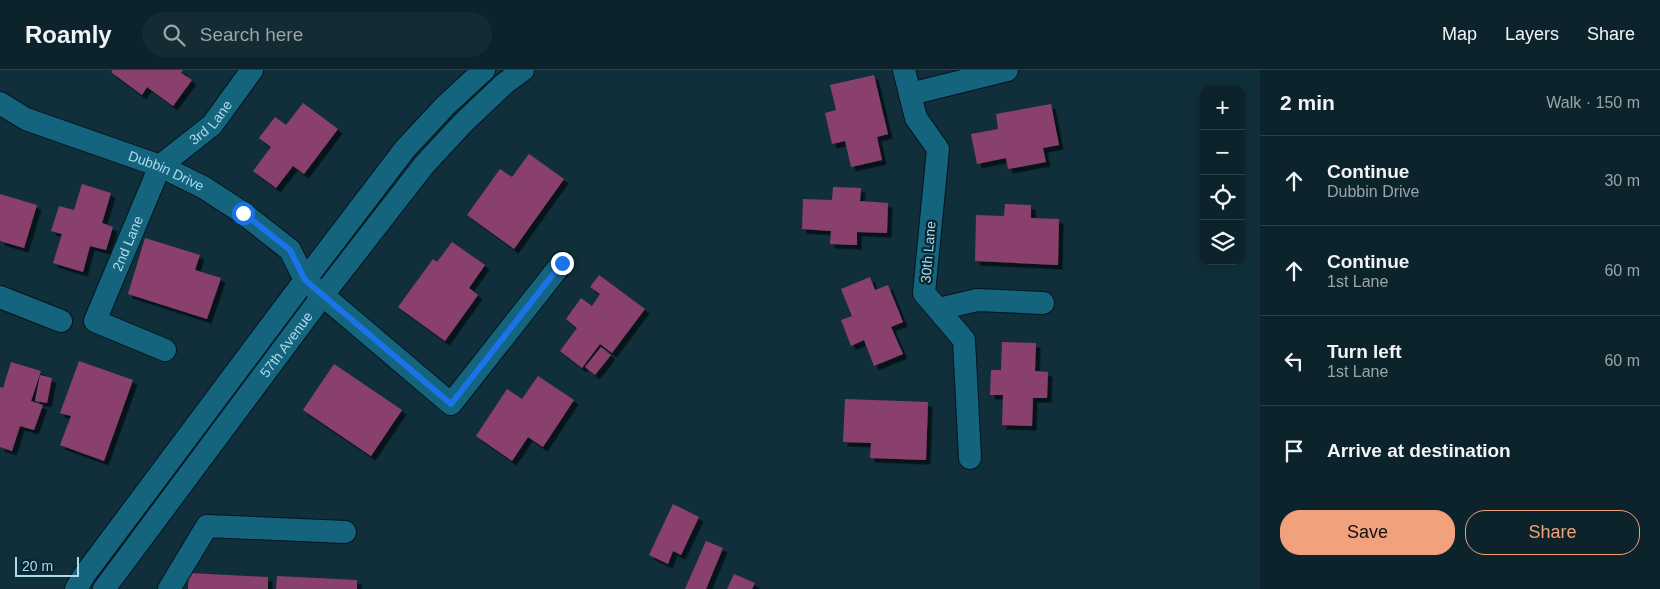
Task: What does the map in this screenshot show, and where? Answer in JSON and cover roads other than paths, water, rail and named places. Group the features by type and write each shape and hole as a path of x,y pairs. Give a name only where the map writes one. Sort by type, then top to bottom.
{"street":[{"name":"3rd Lane","path":"160,166 212,125 252,70"},
{"name":"57th Avenue","path":"76,589 305,280 405,149 445,106 484,70"},
{"name":"57th Avenue","path":"104,589 323,295 424,164 504,84 523,70"},
{"name":"30th Lane","path":"904,70 916,118 938,149 924,293 964,340 970,458"},
{"path":"910,94 1007,70"},
{"name":"Dubbin Drive","path":"0,103 26,119 160,166 203,186 243,213 290,250 305,280"},
{"name":"2nd Lane","path":"160,166 95,321 165,350"},
{"path":"305,280 451,404 562,263"},
{"path":"0,297 60,321"},
{"path":"938,309 977,300 1042,303"},
{"path":"169,589 206,526 346,532"}]}
